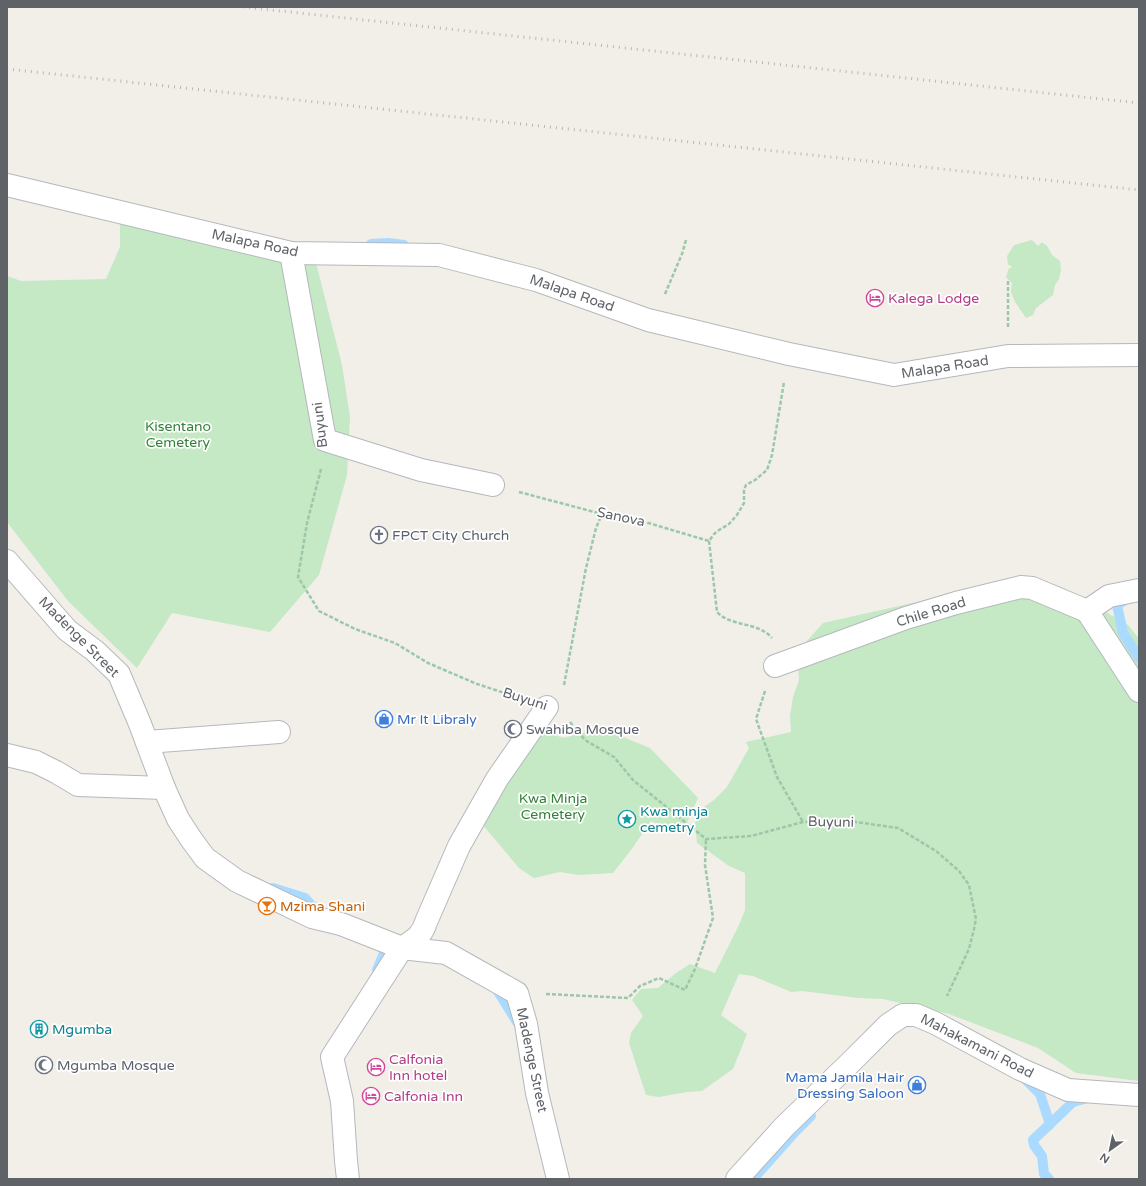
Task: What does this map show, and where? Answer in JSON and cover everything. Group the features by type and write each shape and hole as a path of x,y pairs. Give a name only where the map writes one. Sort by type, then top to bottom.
{"street":[{"name":"Malapa Road","path":"7,185 291,253 439,255 536,280 648,320 789,354 894,375 1008,356 1139,355"},
{"name":"Buyuni","path":"291,253 325,440"},
{"path":"325,440 421,470 494,485"},
{"name":"Madenge Street","path":"7,561 67,630 94,651 118,674 178,819 205,858 237,881 312,917 341,924 402,948 446,953 517,992 526,1024 538,1093 558,1179"},
{"name":"Chile Road","path":"775,666 906,618 956,603 1021,587 1032,588 1087,611"},
{"path":"1139,590 1109,596 1087,611 1139,691"},
{"path":"348,1179 342,1101 332,1057 402,948 424,931 426,922 458,846 497,779 554,709"},
{"path":"147,742 279,732"},
{"path":"7,755 36,762 78,785 164,788"},
{"name":"Mahakamani Road","path":"737,1179 784,1127 888,1025 903,1015 916,1015 1020,1069 1068,1090 1139,1095"}],"path":[{"path":"648,320 663,300 682,254 686,240"},
{"path":"1008,281 1008,356"},
{"path":"773,639 769,634 755,627 725,618 717,612 709,541 714,534 729,524 737,515 744,503 744,490 746,485 768,470 772,455 789,354"},
{"name":"Buyuni","path":"325,440 323,463 307,523 298,577 319,611 355,629 395,643 428,663 477,684 554,709 585,740 614,757 633,780 706,839 752,836 803,822 842,820 898,828 936,851 959,871 969,885 976,919 969,948 956,974 935,1024"},
{"name":"Sanova","path":"494,485 602,514 645,522 709,541"},
{"path":"554,709 586,568 596,528 602,514"},
{"path":"775,666 756,719 777,777 803,822"},
{"path":"517,992 628,998 640,986 659,978 685,990 695,969 713,918 704,865 706,839"}],"green space":[{"name":"Kisentano Cemetery","path":"120,215 313,251 342,365 350,417 347,475 319,575 270,632 172,613 137,668 68,601 7,522 7,276 21,281 106,279 120,247"},
{"path":"1032,240 1038,246 1042,242 1047,246 1052,255 1060,261 1061,270 1053,295 1036,308 1033,315 1026,318 1015,302 1011,292 1012,283 1006,277 1009,268 1012,268 1008,265 1007,256 1014,245"},
{"path":"1054,584 1070,591 1128,625 1139,639 1139,1081 1076,1073 1038,1048 949,1014 883,999 858,998 802,991 791,992 753,976 739,974 721,1015 747,1034 733,1069 702,1091 659,1097 646,1095 629,1043 631,1033 643,1016 632,1000 641,989 658,988 690,964 715,973 739,925 745,910 745,873 729,866 697,843 695,823 704,807 714,800 727,787 749,748 746,742 791,732 790,716 793,697 799,680 797,652 823,623 917,602 979,586"},
{"name":"Kwa Minja Cemetery","path":"601,728 650,748 698,798 682,834 651,821 613,873 579,875 560,872 534,878 519,868 482,824 492,769 542,731 564,738"}],"waterway":[{"path":"371,244 388,243 404,245"},
{"path":"1127,599 1117,605 1123,633 1139,658"},
{"path":"273,888 305,898 312,906 321,910"},
{"path":"377,970 385,951 397,949"},
{"path":"496,988 517,1022"},
{"path":"1023,1077 1040,1094 1050,1124 1073,1102 1088,1098"},
{"path":"753,1179 811,1116"},
{"path":"1049,1179 1044,1174 1042,1156 1034,1145 1033,1140 1050,1124"}],"railway":[{"path":"243,7 1139,103"},
{"path":"7,69 1139,190"}],"place":[{"name":"Kalega Lodge","path":"875,298"},
{"name":"FPCT City Church","path":"379,535"},
{"name":"Mr It Libraly","path":"384,719"},
{"name":"Swahiba Mosque","path":"513,729"},
{"name":"Kwa minja cemetry","path":"627,819"},
{"name":"Mzima Shani","path":"267,906"},
{"name":"Mgumba","path":"39,1029"},
{"name":"Mgumba Mosque","path":"44,1065"},
{"name":"Calfonia Inn hotel","path":"376,1067"},
{"name":"Mama Jamila Hair Dressing Saloon","path":"917,1085"},
{"name":"Calfonia Inn","path":"371,1096"}]}
